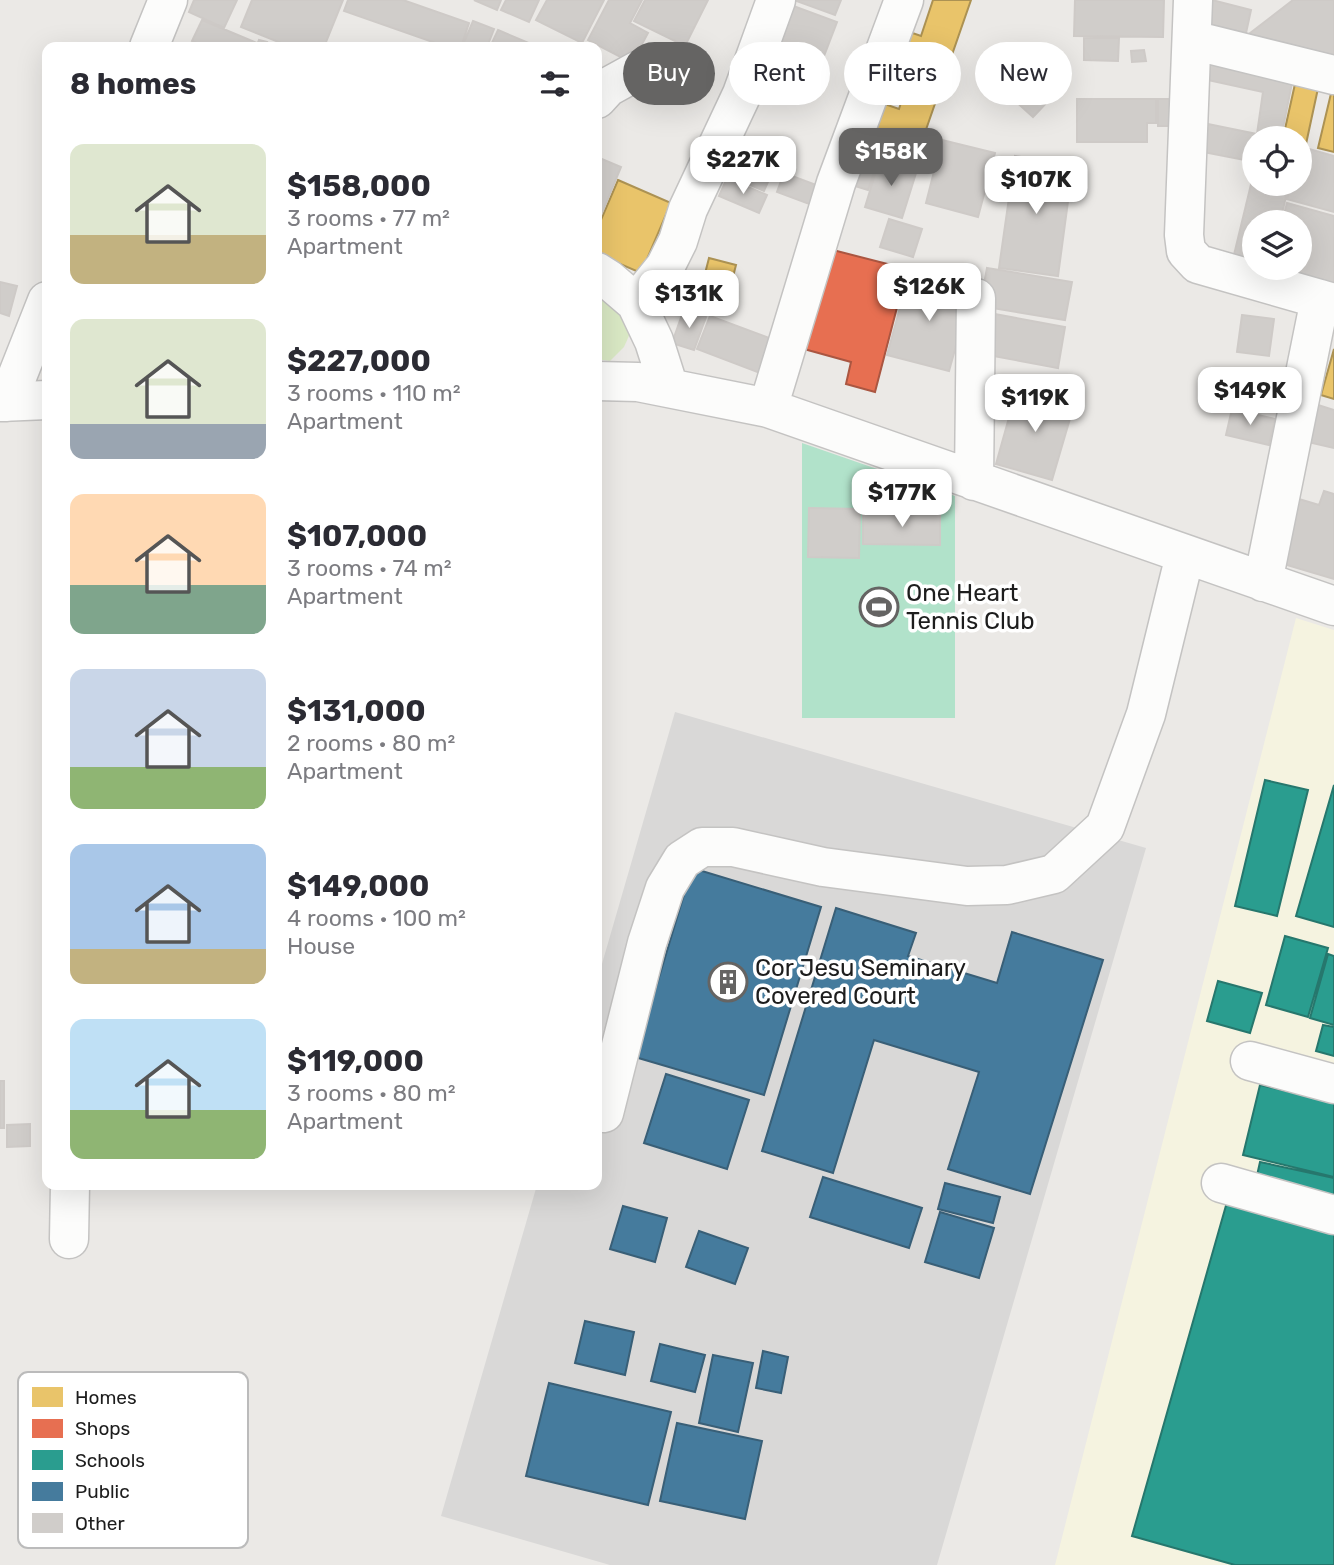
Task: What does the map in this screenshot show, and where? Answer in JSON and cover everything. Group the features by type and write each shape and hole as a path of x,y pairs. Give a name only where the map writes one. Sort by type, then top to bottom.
{"street":[{"path":"151,42 168,0"},
{"path":"636,303 665,267 678,241 688,209 742,94 776,0"},
{"path":"768,408 836,183 904,0"},
{"path":"1193,0 1184,235 1186,251 1198,264 1327,301 1263,582"},
{"path":"1192,40 1334,75"},
{"path":"602,94 623,79"},
{"path":"602,275 636,303 654,341 669,388"},
{"path":"974,481 976,298"},
{"path":"42,312 3,402 42,400"},
{"path":"602,381 638,382 768,408 1334,606"},
{"path":"604,1114 647,943 665,888 682,860 702,847 733,847 824,867 967,887 1007,885 1054,874 1105,827 1146,713 1185,555"},
{"path":"1250,1060 1334,1084"},
{"path":"1221,1183 1334,1215"},
{"path":"69,1239 70,1190"}],"shaded area":[{"path":"1296,618 1334,630 1334,1565 1055,1565"},
{"path":"675,712 1146,848 937,1565 610,1565 441,1516 536,1190 602,1190 602,964"}],"green space":[{"path":"602,292 620,305 632,329 624,347 610,361 602,360"},
{"name":"One Heart Tennis Club","path":"802,443 955,496 955,718 802,718"}],"building: Homes":[{"path":"933,0 971,0 956,42 897,42 901,29 921,36"},
{"path":"1297,75 1320,79 1310,126 1286,126"},
{"path":"1334,81 1334,152 1318,148"},
{"path":"875,105 899,109 900,105 935,105 913,167 859,148"},
{"path":"618,180 671,203 641,273 602,256 602,217"},
{"path":"709,258 736,265 725,308 698,301"},
{"path":"1334,349 1334,399 1321,395"}],"building: Shops":[{"path":"829,249 907,269 875,392 846,384 851,362 804,349"}],"building: Schools":[{"path":"1265,780 1308,790 1277,916 1235,906"},
{"path":"1334,785 1334,927 1296,916"},
{"path":"1285,936 1328,948 1308,1017 1266,1005"},
{"path":"1328,954 1334,956 1334,1025 1310,1018"},
{"path":"1218,981 1262,993 1250,1033 1207,1021"},
{"path":"1323,1025 1334,1027 1334,1056 1316,1051"},
{"path":"1260,1085 1334,1102 1334,1177 1243,1155"},
{"path":"1260,1162 1334,1178 1334,1207 1254,1189"},
{"path":"1229,1195 1334,1225 1334,1565 1235,1565 1132,1536"}],"building: Public":[{"name":"Cor Jesu Seminary Covered Court","path":"692,868 821,907 764,1095 635,1057"},
{"path":"836,908 916,933 908,956 997,983 1012,932 1103,960 1030,1194 948,1169 979,1072 874,1040 833,1173 762,1151"},
{"path":"666,1074 749,1100 727,1169 644,1143"},
{"path":"823,1177 922,1208 909,1248 810,1217"},
{"path":"945,1183 1000,1197 993,1223 938,1209"},
{"path":"623,1206 667,1218 655,1262 610,1249"},
{"path":"940,1212 994,1228 979,1278 925,1262"},
{"path":"699,1231 748,1248 735,1284 686,1267"},
{"path":"585,1321 634,1332 625,1375 575,1363"},
{"path":"660,1344 705,1355 695,1392 651,1381"},
{"path":"763,1351 788,1357 781,1393 756,1388"},
{"path":"713,1355 753,1363 738,1432 699,1423"},
{"path":"549,1383 671,1412 648,1505 526,1476"},
{"path":"677,1423 762,1441 745,1519 660,1501"}],"building: Other":[{"path":"194,0 237,0 224,28 189,12"},
{"path":"252,0 343,0 326,42 278,42 241,27"},
{"path":"348,0 403,0 469,23 463,42 433,42 344,11"},
{"path":"474,0 501,0 497,10"},
{"path":"506,0 539,0 529,22 501,10"},
{"path":"547,0 604,0 583,42 536,20"},
{"path":"609,0 642,0 630,23 648,33 643,42 623,42 623,58 602,47 602,42 588,40"},
{"path":"645,0 708,0 687,42 677,42 634,21"},
{"path":"794,0 841,0 835,15"},
{"path":"1075,0 1164,0 1163,37 1074,36"},
{"path":"1212,0 1251,10 1246,33 1206,24"},
{"path":"1293,0 1334,0 1334,57 1245,37"},
{"path":"788,4 837,22 829,42 773,42"},
{"path":"202,20 255,42 194,42 192,41"},
{"path":"473,21 494,29 489,42 464,42"},
{"path":"498,30 526,42 492,42"},
{"path":"1084,38 1119,38 1118,61 1084,60"},
{"path":"1144,50 1146,61 1132,62 1131,51"},
{"path":"1204,51 1294,73 1283,126 1258,126 1263,92 1203,79"},
{"path":"1077,99 1156,99 1156,123 1147,123 1147,142 1077,142"},
{"path":"1158,99 1179,99 1179,126 1158,126"},
{"path":"1020,105 1044,105 1033,117"},
{"path":"1203,123 1242,131 1242,160 1203,152"},
{"path":"749,138 781,152 764,191 731,177"},
{"path":"942,140 995,153 978,217 926,203"},
{"path":"1312,150 1334,156 1334,212 1287,199 1288,196 1312,196"},
{"path":"863,153 879,158 868,190 852,185"},
{"path":"1015,156 1073,164 1058,276 999,268"},
{"path":"880,158 917,170 902,218 865,207"},
{"path":"602,159 621,167 602,213"},
{"path":"784,173 819,186 812,205 777,192"},
{"path":"727,178 767,195 759,213 719,196"},
{"path":"1248,196 1286,196 1283,210 1245,210"},
{"path":"1287,203 1334,216 1334,286 1312,280 1312,210 1285,210"},
{"path":"889,219 922,229 913,257 880,247"},
{"path":"1242,222 1242,265 1232,263"},
{"path":"987,268 1072,282 1065,320 980,306"},
{"path":"909,275 971,292 949,371 887,355"},
{"path":"0,282 17,286 9,316 0,313"},
{"path":"684,309 706,317 694,350 672,343"},
{"path":"984,312 1065,327 1058,368 977,353"},
{"path":"1242,315 1274,319 1269,356 1237,352"},
{"path":"710,316 772,339 760,373 697,349"},
{"path":"990,384 1015,391 1010,410 984,403"},
{"path":"1017,389 1074,405 1052,480 996,464"},
{"path":"1318,405 1334,410 1334,448 1308,442"},
{"path":"1232,409 1275,419 1269,445 1226,435"},
{"path":"1324,491 1334,494 1334,579 1270,560 1289,496 1319,505"},
{"path":"809,508 860,509 859,558 808,557"},
{"path":"863,513 940,514 940,545 863,544"},
{"path":"0,1081 4,1081 4,1128 0,1128"},
{"path":"30,1124 30,1146 7,1147 7,1125"}],"place":[{"name":"One Heart Tennis Club","path":"879,607"},
{"name":"Cor Jesu Seminary Covered Court","path":"728,982"}]}
